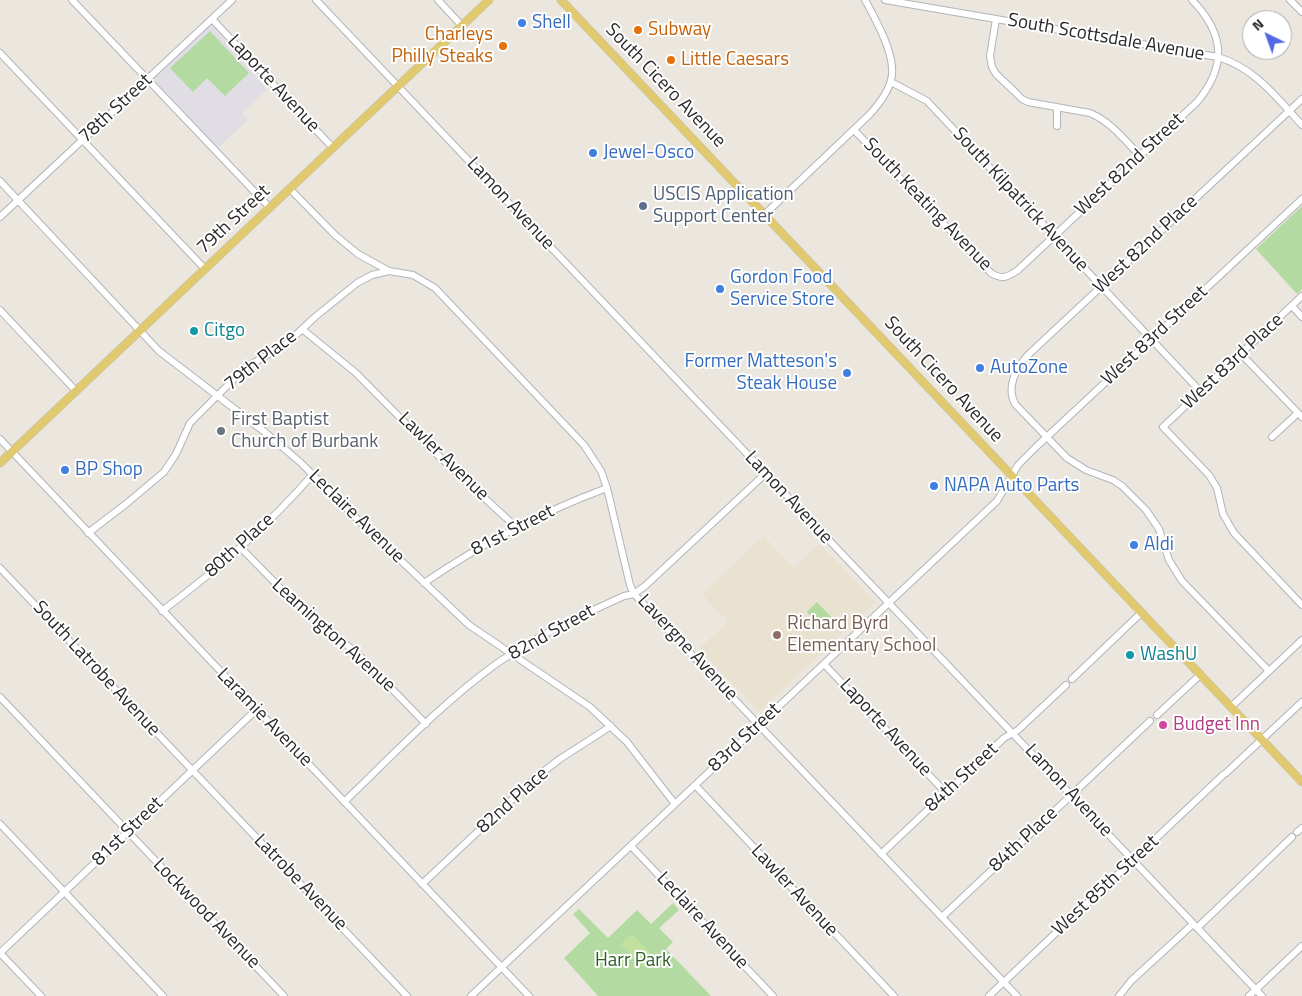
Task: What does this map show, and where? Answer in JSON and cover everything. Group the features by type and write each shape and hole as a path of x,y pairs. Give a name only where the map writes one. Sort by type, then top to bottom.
{"main road":[{"name":"79th Street","path":"0,463 489,0"},
{"name":"South Cicero Avenue","path":"561,0 1302,782"}],"street":[{"path":"72,0 270,208"},
{"name":"78th Street","path":"0,218 232,0"},
{"name":"Lamon Avenue","path":"316,0 1262,996"},
{"path":"438,0 462,26"},
{"path":"764,214 876,108 891,82 893,74 891,57 866,0"},
{"name":"South Scottsdale Avenue","path":"885,0 909,2 1232,61 1261,81 1302,125"},
{"path":"1192,0 1204,12 1214,29 1218,43 1218,57"},
{"path":"1290,0 1302,12"},
{"name":"Laporte Avenue","path":"212,19 333,148"},
{"path":"996,19 990,56 992,67 996,74 1022,99 1057,108 1090,113 1099,117 1110,124 1139,155"},
{"path":"0,53 205,269"},
{"name":"West 82nd Street","path":"1001,278 1006,278 1018,270 1197,102 1207,90 1216,70 1218,57"},
{"name":"South Kilpatrick Avenue","path":"891,82 927,101 1201,392"},
{"name":"West 82nd Place","path":"1046,437 1015,404 1012,398 1012,384 1020,363 1302,99"},
{"path":"1057,108 1057,126"},
{"name":"South Keating Avenue","path":"854,130 986,268 1001,278"},
{"name":"Leclaire Avenue","path":"0,181 159,351 266,433 312,474 470,625 590,707 632,748 675,804"},
{"name":"Lavergne Avenue","path":"290,189 346,245 358,254 388,271 413,276 434,288 584,445 601,471 607,488 630,585 634,594 1017,996"},
{"name":"West 83rd Street","path":"1011,476 1018,465 1046,437 1302,199"},
{"name":"79th Place","path":"88,533 164,472 176,454 190,423 246,367 280,348 357,283 372,275 388,271"},
{"name":"West 83rd Place","path":"1302,296 1163,427 1209,476 1216,488 1223,514 1234,533 1302,605"},
{"path":"1292,306 1302,317"},
{"path":"0,310 76,391"},
{"name":"Lawler Avenue","path":"302,329 356,373 430,447 516,527"},
{"path":"1241,354 1300,415 1272,437"},
{"path":"1046,437 1076,465 1113,480 1122,486 1146,510 1159,529 1169,560 1182,581 1269,671"},
{"name":"Laramie Avenue","path":"0,439 529,996"},
{"name":"80th Place","path":"162,611 241,548 312,474"},
{"name":"82nd Street","path":"344,802 426,724 479,677 511,654 583,615 624,596 634,594 646,586 765,474"},
{"name":"83rd Street","path":"471,996 998,500 1011,476"},
{"name":"81st Street","path":"424,583 459,559 516,527 570,502 607,488"},
{"name":"Leamington Avenue","path":"241,548 286,596 360,656 426,724"},
{"name":"South Latrobe Avenue","path":"0,568 192,771"},
{"path":"1072,679 1141,613"},
{"path":"1231,707 1302,640"},
{"name":"Laporte Avenue","path":"824,664 946,793"},
{"path":"1157,715 1200,675"},
{"name":"84th Street","path":"881,854 1004,738 1018,730 1066,685"},
{"name":"Lockwood Avenue","path":"0,697 284,996"},
{"name":"West 85th Street","path":"989,996 1302,702"},
{"name":"81st Street","path":"0,953 256,710"},
{"name":"84th Place","path":"942,918 1150,721"},
{"name":"82nd Place","path":"422,884 535,778 560,759 611,726"},
{"name":"Latrobe Avenue","path":"192,771 407,996"},
{"name":"Lawler Avenue","path":"695,785 894,996"},
{"path":"0,824 163,996"},
{"path":"1119,996 1131,981 1292,838"},
{"name":"Leclaire Avenue","path":"631,846 773,996"},
{"path":"1249,996 1302,946"},
{"path":"0,953 40,996"}],"shaded area":[{"path":"211,24 267,90 242,113 248,120 218,148 153,79"},
{"name":"Richard Byrd Elementary School","path":"764,536 794,568 820,544 875,602 759,712 699,649 728,621 702,594"}],"green space":[{"path":"210,31 249,73 225,96 207,78 193,92 170,68"},
{"path":"1302,206 1302,289 1297,294 1256,249"},
{"path":"817,602 831,617 821,627 807,612"},
{"name":"Harr Park","path":"673,903 679,910 659,928 673,942 666,949 711,996 598,996 564,958 590,933 573,914 579,909 608,938 637,910 651,924"},
{"path":"632,934 654,957 644,967 621,944"}],"place":[{"name":"Shell","path":"522,23"},
{"name":"Subway","path":"638,30"},
{"name":"Charleys Philly Steaks","path":"503,46"},
{"name":"Little Caesars","path":"671,60"},
{"name":"Jewel-Osco","path":"593,153"},
{"name":"USCIS Application Support Center","path":"643,206"},
{"name":"Gordon Food Service Store","path":"720,289"},
{"name":"Citgo","path":"194,331"},
{"name":"AutoZone","path":"980,368"},
{"name":"Former Matteson's Steak House","path":"847,373"},
{"name":"First Baptist Church of Burbank","path":"221,431"},
{"name":"BP Shop","path":"65,470"},
{"name":"NAPA Auto Parts","path":"934,486"},
{"name":"Aldi","path":"1134,545"},
{"name":"Richard Byrd Elementary School","path":"777,635"},
{"name":"WashU","path":"1130,655"},
{"name":"Budget Inn","path":"1163,725"}]}
